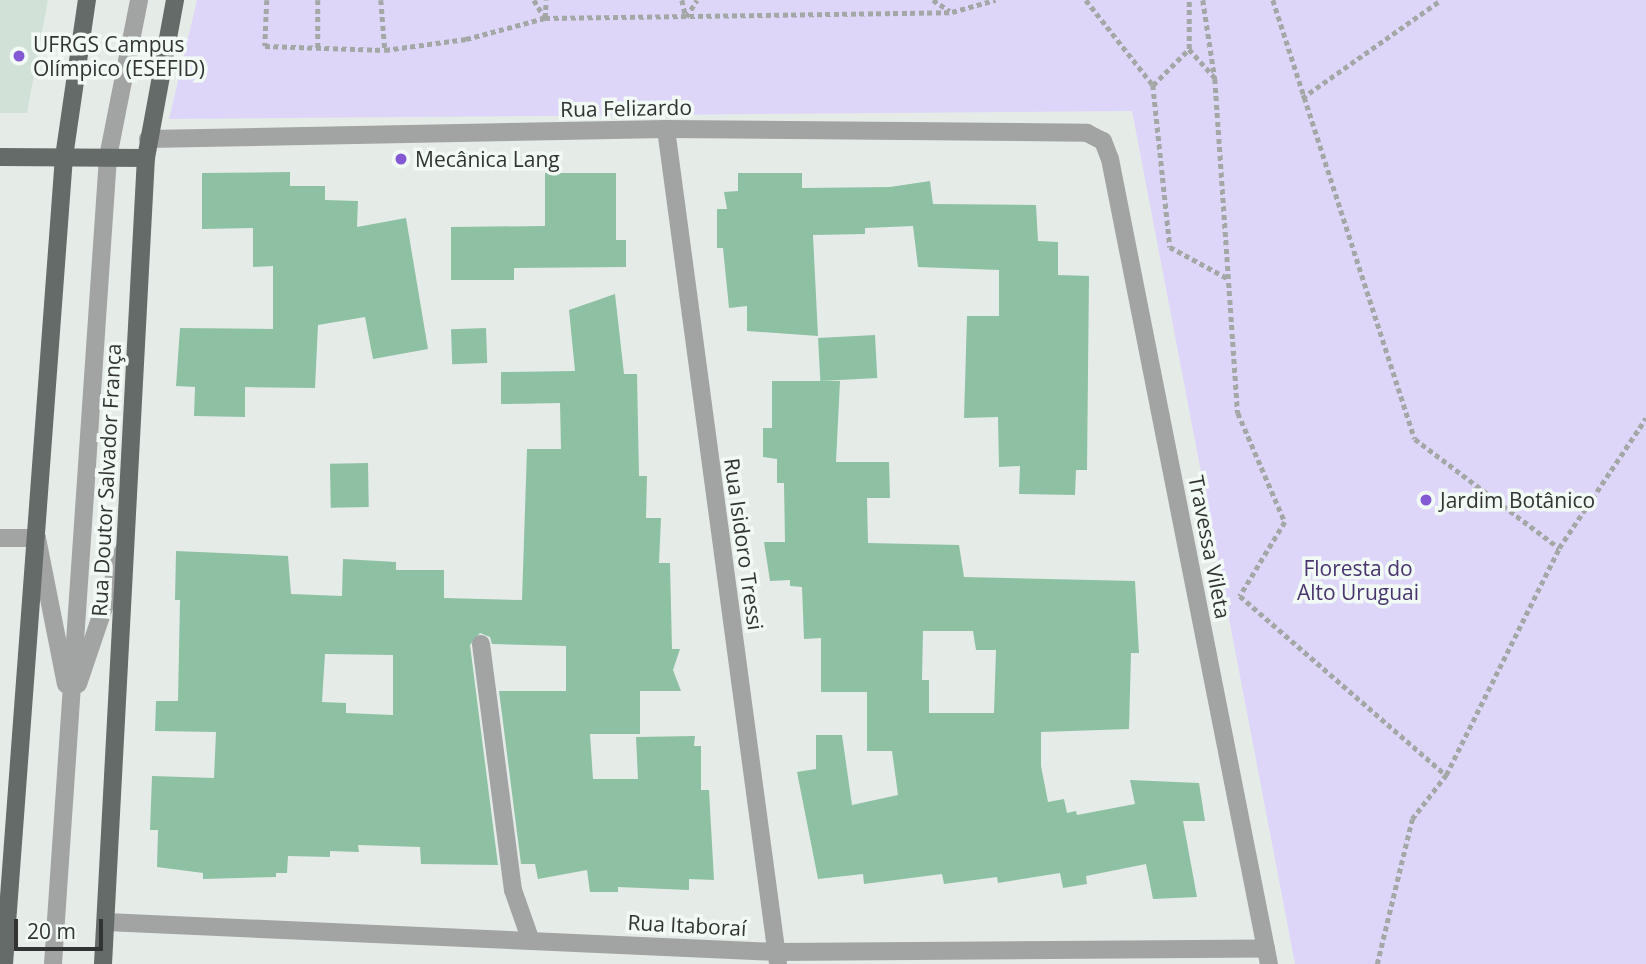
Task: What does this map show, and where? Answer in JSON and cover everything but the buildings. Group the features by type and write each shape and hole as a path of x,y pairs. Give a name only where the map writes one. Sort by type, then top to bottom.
{"main road":[{"path":"4,964 3,930 37,538 64,157 87,0"},
{"name":"Rua Doutor Salvador França","path":"103,964 146,158 175,0"},
{"path":"0,157 146,158"}],"street":[{"path":"53,964 108,157 139,0"},
{"name":"Rua Felizardo","path":"148,139 666,129 1087,133 1102,141"},
{"name":"Rua Isidoro Tressi","path":"666,129 777,958"},
{"name":"Travessa Vileta","path":"1102,141 1110,159 1267,956"},
{"path":"0,538 37,538 70,707"},
{"path":"70,707 125,545"},
{"path":"481,644 513,890 531,941"},
{"name":"Rua Itaboraí","path":"106,922 531,941 777,958 1267,956"}],"path":[{"path":"267,0 265,46 385,50 466,39 545,19 952,12 995,0"},
{"path":"318,0 318,48"},
{"path":"381,0 385,50"},
{"path":"534,0 545,19"},
{"path":"545,19 546,0"},
{"path":"682,0 686,18"},
{"path":"686,18 697,0"},
{"path":"933,0 952,12"},
{"path":"1086,0 1153,85 1170,247 1227,278"},
{"path":"1189,0 1189,49 1216,79"},
{"path":"1203,0 1216,79 1227,278 1238,413 1285,522 1240,596 1446,775"},
{"path":"1273,0 1302,98 1415,439 1559,548"},
{"path":"1302,98 1441,0"},
{"path":"1153,85 1189,49"},
{"path":"1377,964 1412,819 1446,775 1559,548 1646,418"}],"shaded area":[{"name":"UFRGS Campus Olímpico (ESEFID)","path":"0,0 48,0 27,113 0,113"}],"green space":[{"name":"Jardim Botânico","path":"197,0 1646,0 1646,964 1295,964 1132,111 169,119"}],"place":[{"name":"UFRGS Campus Olímpico (ESEFID)","path":"19,56"},
{"name":"Mecânica Lang","path":"401,159"},
{"name":"Jardim Botânico","path":"1426,500"}],"park label":[{"name":"Floresta do Alto Uruguai","path":"1358,580"}]}
